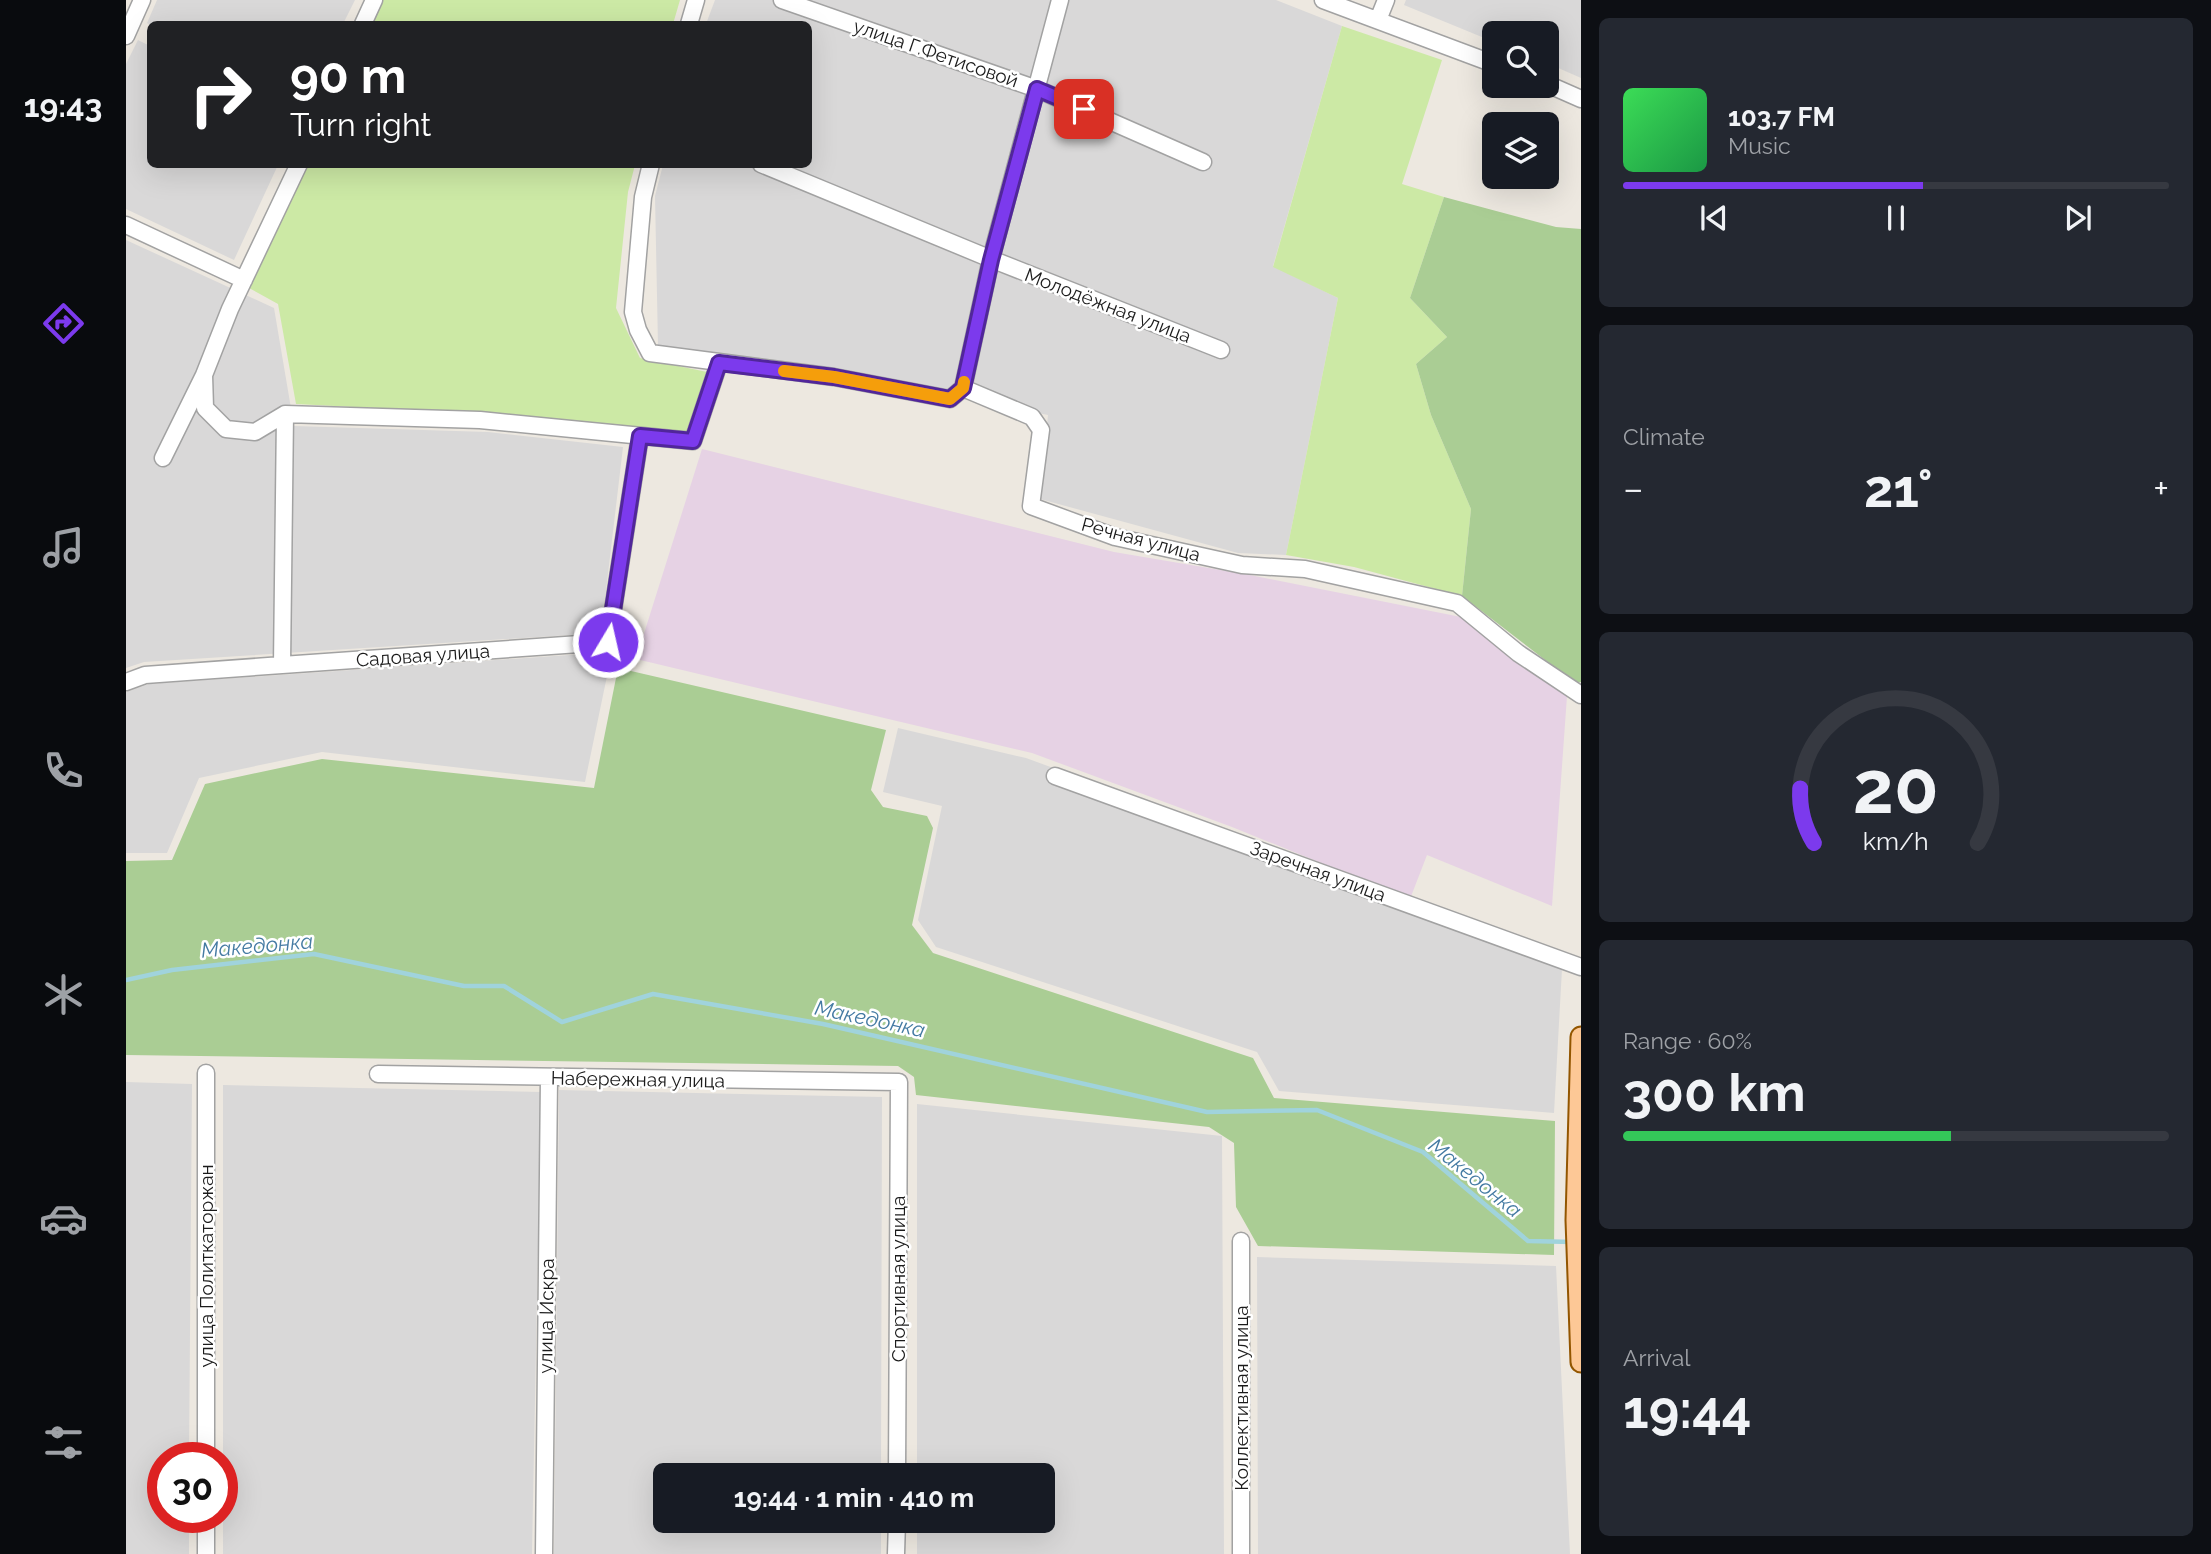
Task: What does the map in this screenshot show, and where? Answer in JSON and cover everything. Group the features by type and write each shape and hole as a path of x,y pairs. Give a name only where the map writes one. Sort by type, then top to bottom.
{"main road":[{"path":"1581,1037 1576,1220 1581,1362"}],"street":[{"path":"126,36 142,0"},
{"path":"364,21 374,0"},
{"path":"690,21 696,0"},
{"name":"улица Г.Фетисовой","path":"782,0 1037,89 1203,162"},
{"path":"650,168 643,197 633,312 638,330 650,353 834,377 950,399 963,388 991,260 1060,0"},
{"path":"1323,0 1482,59"},
{"path":"1378,20 1386,0"},
{"path":"1559,89 1581,99"},
{"path":"163,458 204,375 244,280 297,168"},
{"name":"Молодёжная улица","path":"771,168 991,260 1221,350"},
{"path":"126,225 244,280"},
{"path":"204,375 205,408 226,429 256,432 285,414 480,420 693,441 719,363"},
{"name":"Речная улица","path":"963,388 1032,417 1041,430 1031,506 1115,537 1242,565 1305,569 1457,603 1518,653 1581,695"},
{"path":"126,682 145,676 282,665 285,414"},
{"name":"Садовая улица","path":"282,665 608,642 640,436"},
{"name":"Заречная улица","path":"1055,776 1581,967"},
{"name":"улица Политкаторжан","path":"206,1073 206,1442"},
{"name":"Набережная улица","path":"378,1074 899,1082"},
{"name":"улица Искра","path":"544,1554 549,1078"},
{"name":"Спортивная улица","path":"897,1463 899,1082"},
{"name":"Коллективная улица","path":"1241,1241 1241,1554"},
{"path":"206,1533 206,1554"},
{"path":"896,1554 897,1533"}],"shaded area":[{"path":"157,0 355,0 344,21 148,21"},
{"path":"715,0 1276,0 1342,26 1273,266 1338,298 1286,555 1238,553 1040,499 1048,415 658,345 655,196 662,168 812,168 812,21 707,21"},
{"path":"1406,0 1581,0 1581,78 1559,68 1559,21 1482,21 1482,37 1404,5"},
{"path":"138,40 147,44 147,168 277,168 234,260 126,209 126,64"},
{"path":"126,240 274,308 294,426 488,432 623,447 601,633 144,662 126,668"},
{"path":"702,449 1114,552 1250,575 1461,617 1567,696 1552,906 1427,855 1410,899 1232,827 1032,753 636,659"},
{"path":"612,652 585,782 322,752 199,778 167,853 126,853 126,692 149,684"},
{"path":"898,728 1026,758 1231,833 1562,969 1554,1113 1279,1091 1257,1052 936,947 918,920 942,806 883,792"},
{"path":"126,1082 192,1084 189,1442 147,1442 147,1533 189,1533 189,1554 126,1554"},
{"path":"223,1085 541,1092 532,1554 223,1554 223,1533 238,1533 238,1442 223,1442"},
{"path":"559,1090 882,1097 881,1463 653,1463 653,1533 881,1533 881,1554 554,1554"},
{"path":"917,1104 1222,1136 1224,1554 917,1554 917,1533 1055,1533 1055,1463 917,1463"},
{"path":"1257,1257 1556,1266 1570,1554 1258,1554"}],"green space":[{"path":"382,0 680,0 674,21 372,21"},
{"path":"1342,26 1442,60 1402,184 1444,197 1410,298 1447,337 1416,364 1431,415 1471,509 1462,596 1354,567 1286,555 1338,298 1273,267"},
{"path":"305,168 634,168 628,192 616,308 640,358 707,372 687,432 528,416 296,404 278,304 249,288"},
{"path":"1444,197 1556,227 1581,229 1581,682 1575,683 1462,596 1471,509 1431,415 1416,364 1447,337 1410,298"},
{"path":"618,668 886,730 871,790 883,807 927,816 933,828 912,925 933,953 1253,1058 1274,1098 1555,1121 1554,1255 1258,1246 1236,1207 1234,1143 1209,1127 916,1095 914,1077 898,1066 126,1055 126,861 172,860 205,784 322,759 594,788"}],"waterway":[{"name":"Македонка","path":"126,980 172,970 314,954 464,986 504,986 562,1022 653,994 823,1024 1207,1112 1317,1110 1423,1152 1528,1241 1573,1242"}],"slow traffic":[{"path":"784,371 834,377 950,399 963,388 964,382"}],"route":[{"path":"608,642 640,436 693,441 719,363 834,377 950,399 963,388 991,260 1037,89 1084,109"}]}
